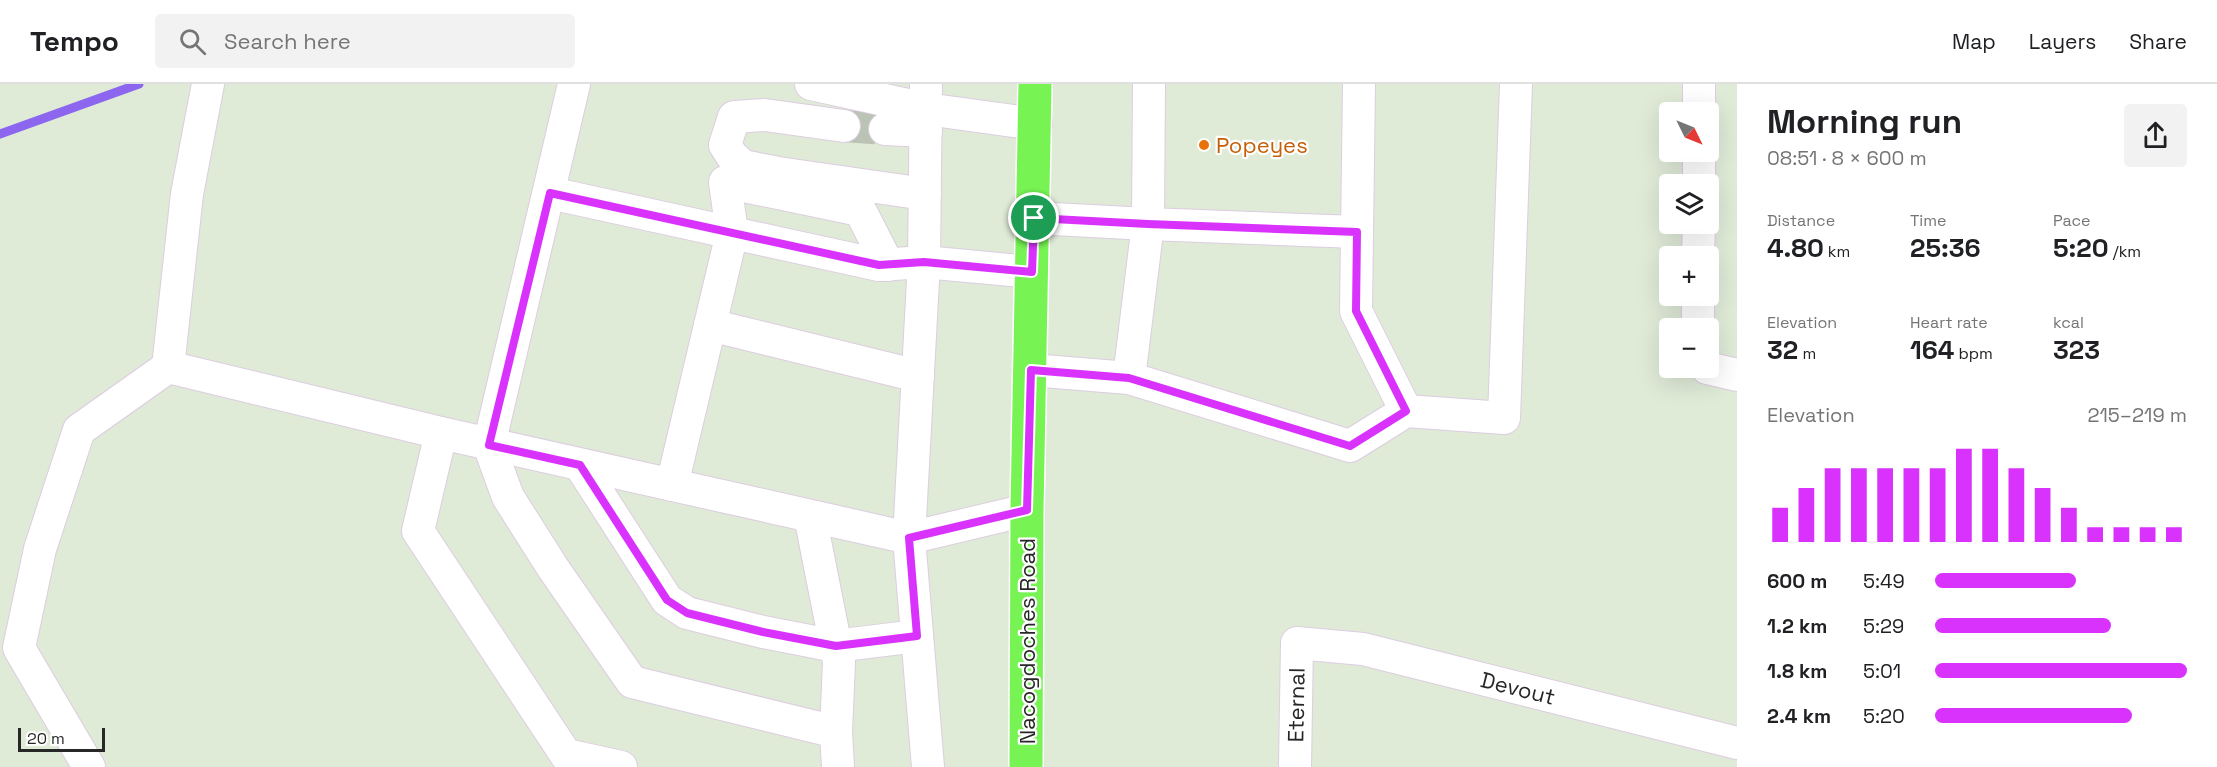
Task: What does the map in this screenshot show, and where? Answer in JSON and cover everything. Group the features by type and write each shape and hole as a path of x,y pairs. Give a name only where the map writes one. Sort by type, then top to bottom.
{"main road":[{"name":"Nacogdoches Road","path":"1026,767 1027,510 1035,84"}],"street":[{"path":"89,767 19,648 40,549 79,430 168,367 187,194 208,84"},
{"path":"574,84 489,445 508,497 553,568 632,682 836,732"},
{"path":"811,84 926,108 1036,124"},
{"path":"1129,378 1148,224 1149,84"},
{"path":"1359,84 1356,311 1406,411"},
{"path":"1031,370 1129,378 1350,446 1406,411 1504,418 1515,84"},
{"path":"1699,84 1699,102"},
{"path":"885,129 926,108"},
{"path":"926,108 924,262 909,538 928,767"},
{"path":"844,126 765,115 734,117 725,145 732,156 743,166 925,194"},
{"path":"672,486 732,233 725,182 707,151"},
{"path":"725,182 860,210 888,265"},
{"path":"550,193 879,265 924,262 1032,272"},
{"path":"1034,218 1357,232"},
{"path":"710,325 918,376"},
{"path":"168,367 489,445 909,538 1027,510"},
{"path":"1719,371 1737,375"},
{"path":"441,433 418,531 566,755 621,767"},
{"path":"580,465 667,600 687,613 763,632 836,646 917,636"},
{"path":"810,516 839,662 837,767"},
{"name":"Devout","path":"1297,643 1363,649 1737,743"},
{"name":"Eternal","path":"1295,767 1297,643"}],"waterway":[{"path":"0,134 139,84"}],"tunnel":[{"path":"844,126 885,129"}],"place":[{"name":"Popeyes","path":"1204,145"}],"route":[{"path":"550,193 879,265 924,262 1032,272 1034,218 1357,232 1356,311 1406,411 1350,446 1129,378 1031,370 1027,510 909,538 917,636 836,646 763,632 687,613 667,600 580,465 489,445 550,193"}]}
